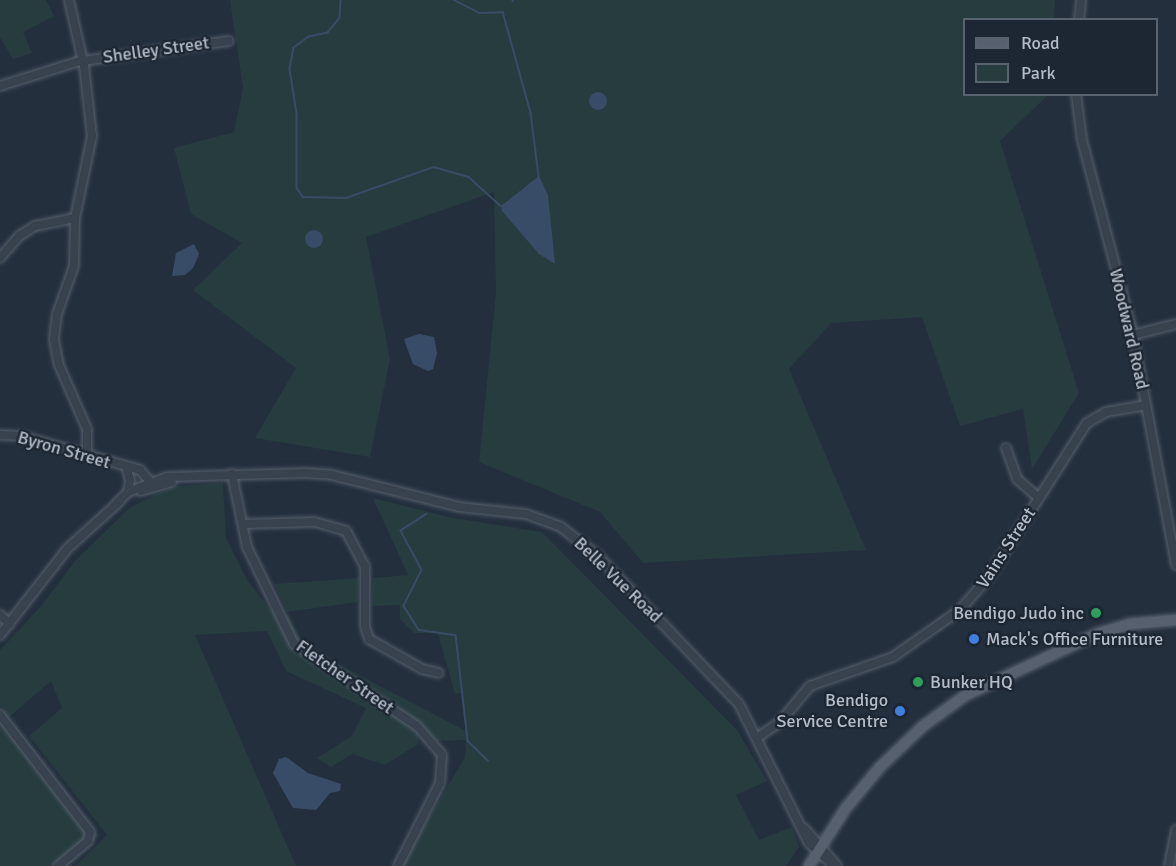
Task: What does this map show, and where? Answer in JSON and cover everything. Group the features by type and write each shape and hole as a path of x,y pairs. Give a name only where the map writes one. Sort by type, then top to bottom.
{"main road":[{"path":"809,866 846,808 880,767 923,726 966,695 1097,634 1130,624 1176,620"}],"street":[{"path":"69,0 83,61 92,136 75,218 74,266 57,314 54,340 59,365 87,429 87,456"},
{"path":"1079,18 1081,0"},
{"name":"Shelley Street","path":"0,86 83,61 229,41"},
{"name":"Woodward Road","path":"1076,96 1082,140 1133,335 1176,565"},
{"path":"0,258 34,226 75,218"},
{"path":"1133,335 1176,324"},
{"name":"Vains Street","path":"758,737 780,722 814,684 893,657 961,609 990,575 1087,423 1106,412 1146,405"},
{"name":"Byron Street","path":"0,435 21,436 134,470 178,476"},
{"path":"1006,448 1017,479 1038,497"},
{"name":"Byron Street","path":"134,470 149,485"},
{"name":"Byron Street","path":"128,492 134,470"},
{"name":"Belle Vue Road","path":"149,485 189,477 232,474 321,474 459,507 526,514 561,528 598,556 739,704 804,828 820,850 836,866"},
{"name":"Fletcher Street","path":"232,474 247,547 294,644 417,726 442,755 440,783 399,864"},
{"name":"Belle Vue Road","path":"115,505 128,492 178,476 189,477"},
{"path":"0,635 68,548 115,505 149,485"},
{"path":"244,524 315,522 346,531 365,566 365,626 369,639 422,669 439,673"},
{"path":"0,615 10,624"},
{"path":"0,715 90,832 88,841 58,866"},
{"path":"1169,866 1176,830"}],"green space":[{"path":"0,0 46,0 54,16 23,32 32,53 13,59 0,37"},
{"path":"230,0 1055,0 1054,18 963,18 963,96 1047,96 1000,141 1079,393 1032,469 1023,409 960,426 922,317 831,323 789,369 866,550 643,563 600,512 479,462 496,293 494,192 366,237 390,359 370,457 255,438 296,368 193,290 242,243 191,214 174,148 234,132 243,88"},
{"path":"223,483 226,538 247,580 274,614 291,647 418,729 418,744 385,765 352,754 331,767 317,758 352,736 366,708 286,671 267,631 195,635 296,866 75,866 107,835 29,736 62,708 51,681 9,717 0,705 0,650 43,604 75,561 128,509 158,493 179,486"},
{"path":"373,498 453,518 542,532 737,730 767,781 736,795 759,840 792,827 799,847 786,866 392,866 403,861 465,757 466,740 437,741 423,728 301,648 284,617 288,615 305,647 466,731 463,692 455,694 438,633 414,633 400,619 400,605 372,606 373,578 408,575"},
{"path":"359,578 358,602 287,612 274,584"},
{"path":"0,706 99,836 67,866 0,866"}],"water":[{"path":"598,92 604,95 607,101 604,107 598,110 592,107 589,101 592,95"},
{"path":"539,176 548,195 555,264 539,254 502,211 501,206"},
{"path":"314,230 320,233 323,239 320,245 314,248 308,245 305,239 308,233"},
{"path":"194,244 199,254 193,268 185,275 172,276 176,253"},
{"path":"419,334 434,337 437,353 433,369 428,371 413,364 404,339"},
{"path":"286,757 308,773 341,784 340,791 330,793 316,810 293,808 273,773 279,759"}],"waterway":[{"path":"341,0 340,18 328,33 309,37 294,48 290,69 297,113 297,188 303,197 346,198 434,167 469,177 501,206"},
{"path":"454,0 479,13 503,12 531,113 539,176"},
{"path":"427,514 401,531 422,570 404,606 419,630 456,635 468,741 488,760"}],"place":[{"name":"Bendigo Judo inc","path":"1096,613"},
{"name":"Mack's Office Furniture","path":"974,639"},
{"name":"Bunker HQ","path":"918,682"},
{"name":"Bendigo Service Centre","path":"900,711"}]}
